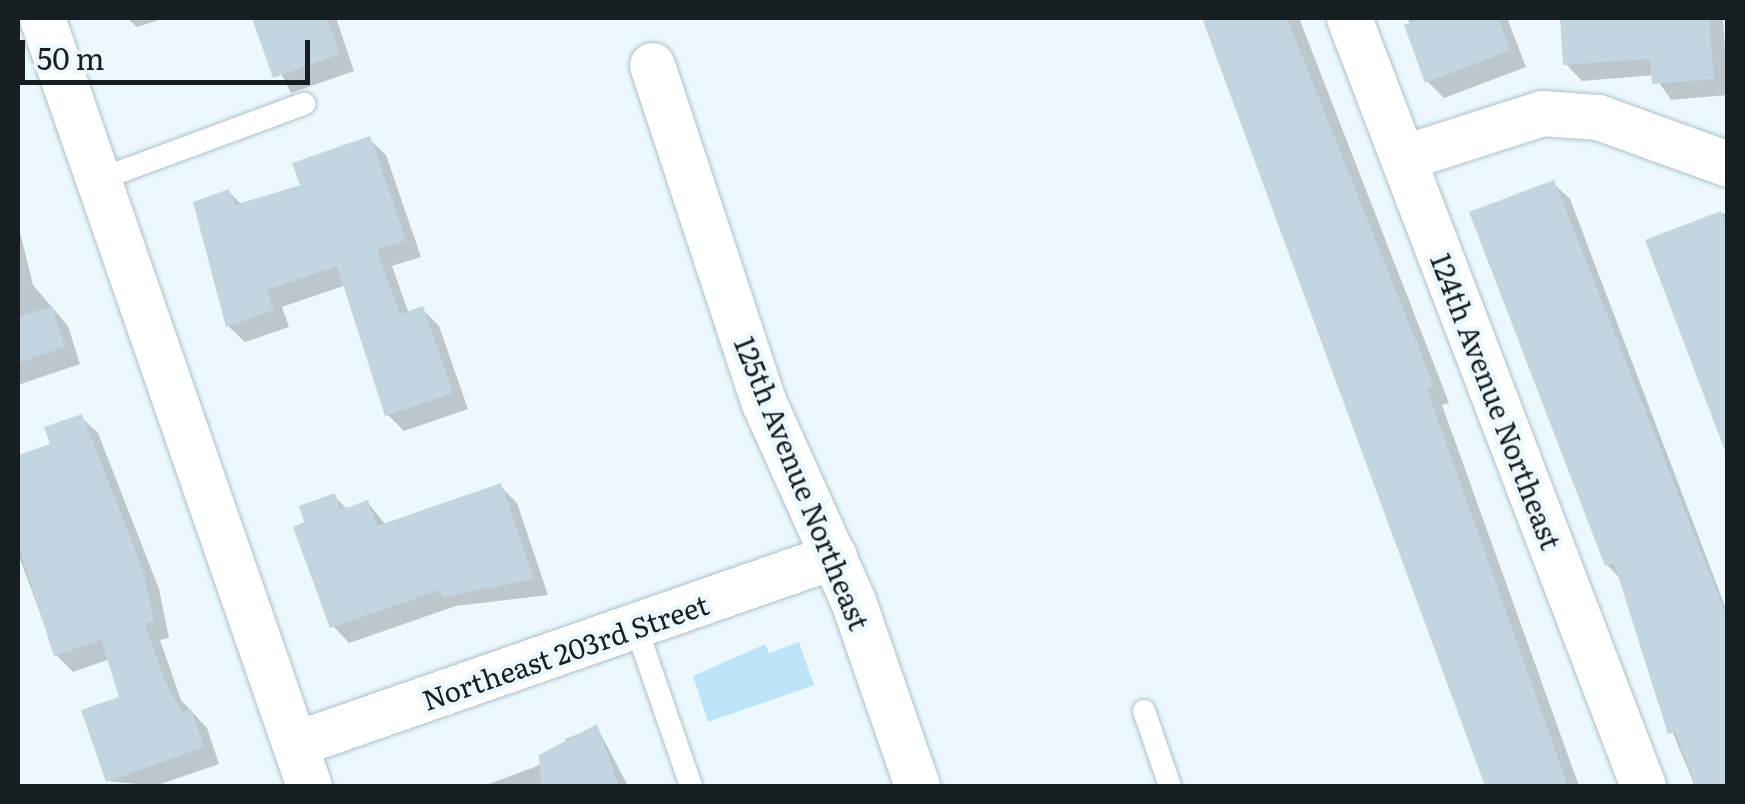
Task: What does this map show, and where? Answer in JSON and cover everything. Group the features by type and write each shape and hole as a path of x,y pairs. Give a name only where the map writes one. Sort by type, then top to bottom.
{"street":[{"path":"42,18 309,786"},
{"name":"124th Avenue Northeast","path":"1348,18 1405,157 1643,786"},
{"name":"125th Avenue Northeast","path":"652,65 764,402 834,556 917,786"},
{"path":"1405,157 1542,114 1598,117 1728,164"},
{"name":"Northeast 203rd Street","path":"295,744 834,556"}],"lane":[{"path":"98,180 304,104"},
{"path":"636,627 691,786"},
{"path":"1144,711 1170,786"}],"shaded area":[{"path":"799,642 814,685 708,722 693,676 765,644 769,653"}],"building":[{"path":"252,18 327,18 340,54 273,78"},
{"path":"1202,18 1287,18 1434,386 1427,389 1568,786 1485,786"},
{"path":"1423,18 1498,18 1511,50 1425,83 1404,25"},
{"path":"1560,18 1709,18 1714,79 1652,84 1650,59 1563,65"},
{"path":"370,136 406,240 377,250 400,314 423,306 453,393 385,416 337,266 267,290 274,310 226,327 193,202 229,189 235,205 300,185 292,163"},
{"path":"1554,180 1728,620 1728,786 1696,786 1675,732 1668,734 1614,563 1605,566 1469,212"},
{"path":"1721,211 1728,229 1725,451 1645,240"},
{"path":"52,307 65,347 18,363 18,316"},
{"path":"82,414 143,570 154,621 145,624 165,681 182,712 191,709 204,747 106,782 81,710 119,697 101,640 54,656 18,544 18,455 50,444 44,427"},
{"path":"501,483 534,579 443,597 440,590 330,628 293,527 304,522 299,506 335,493 340,510 368,500 377,526"},
{"path":"597,724 619,786 541,786 539,755"}]}
